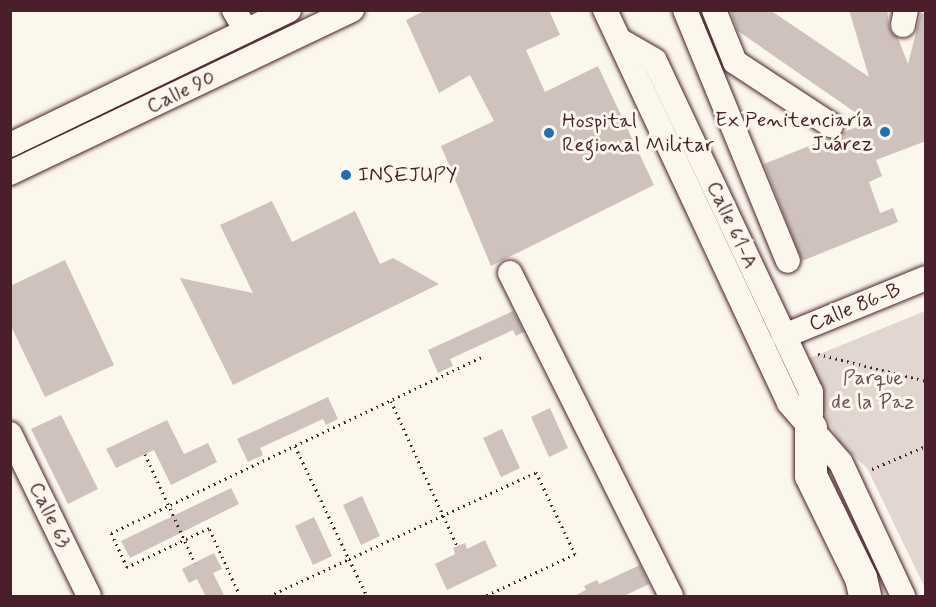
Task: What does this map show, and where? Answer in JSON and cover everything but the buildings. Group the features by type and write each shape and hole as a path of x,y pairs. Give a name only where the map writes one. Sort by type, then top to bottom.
{"main road":[{"path":"811,428 811,476 861,578 865,597"}],"street":[{"path":"234,10 246,31"},
{"name":"Calle 90","path":"10,145 289,10"},
{"path":"10,158 316,10"},
{"name":"Calle 90","path":"10,173 352,10"},
{"name":"Calle 61-A","path":"605,10 789,403 840,463 903,597"},
{"path":"685,10 788,261"},
{"path":"714,10 735,62 831,125"},
{"name":"Calle 61-A","path":"621,41 655,61 811,392 811,428"},
{"path":"510,273 671,597"},
{"name":"Calle 86-B","path":"784,336 926,278"},
{"name":"Calle 63","path":"10,434 89,597"}],"path":[{"path":"818,354 926,381"},
{"path":"240,597 209,528 127,567 111,533 481,357"},
{"path":"391,400 457,546"},
{"path":"295,446 367,597"},
{"path":"872,469 926,446"},
{"path":"145,454 195,563"},
{"path":"269,597 536,472 575,554 484,596"}],"green space":[{"name":"Parque de la Paz","path":"925,311 925,588 867,468 839,442 800,362"}],"place":[{"name":"Ex Penitenciaría Juárez","path":"885,132"},
{"name":"Hospital Regional Militar","path":"549,133"},
{"name":"INSEJUPY","path":"346,175"}]}
